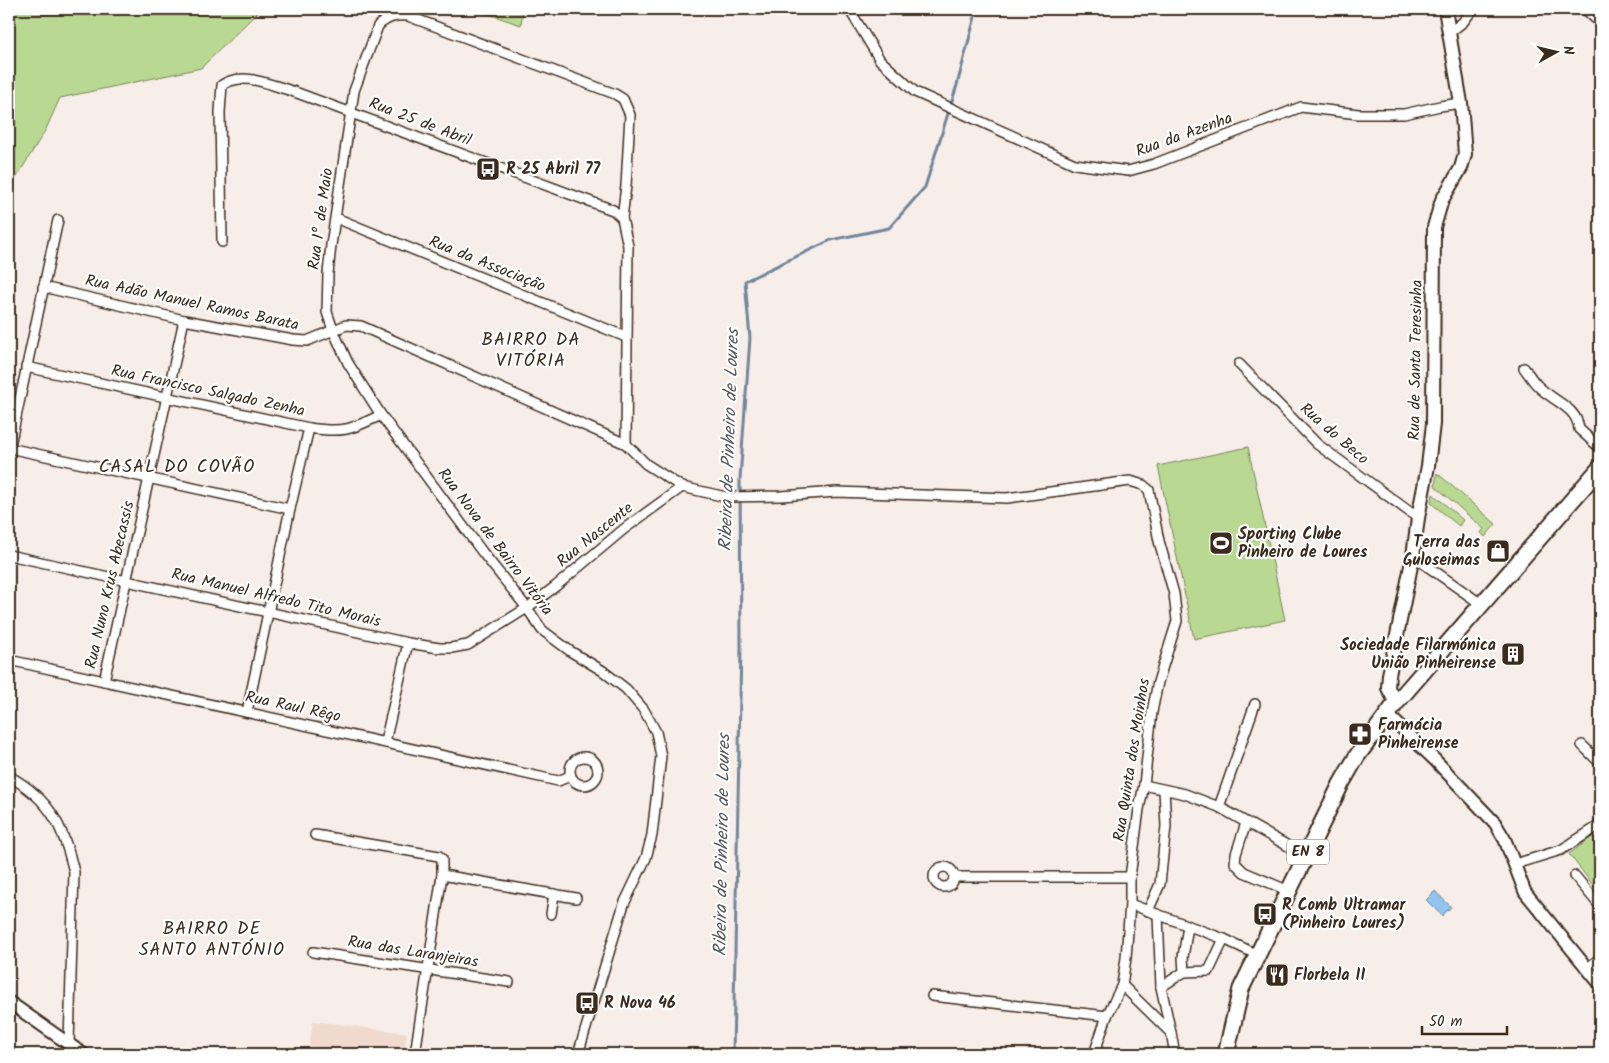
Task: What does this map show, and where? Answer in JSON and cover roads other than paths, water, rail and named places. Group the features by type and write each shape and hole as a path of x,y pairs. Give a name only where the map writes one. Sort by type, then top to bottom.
{"main road":[{"path":"1445,9 1461,103"},
{"name":"Rua de Santa Teresinha","path":"1392,708 1388,688 1389,675 1413,556 1433,424 1434,226 1442,200 1461,168 1465,154 1461,103"},
{"name":"EN 8","path":"1226,1054 1242,989 1341,784 1357,756 1392,708 1600,468"}],"street":[{"name":"Rua da Azenha","path":"849,9 880,60 915,92 1075,164 1128,171 1301,107 1358,114 1404,114 1461,103"},
{"path":"1449,34 1463,22 1473,9"},
{"path":"1584,9 1600,23"},
{"name":"Rua 1º de Maio","path":"332,330 328,312 327,293 331,244 354,91 378,26 384,20 408,16 615,94 623,99 630,115 626,186 622,218"},
{"name":"Rua 25 de Abril","path":"222,242 220,112 222,85 230,79 250,79 292,91 613,210 622,218"},
{"name":"Rua da Associação","path":"336,218 626,337"},
{"path":"622,218 628,246 626,444"},
{"path":"58,220 9,449 290,509"},
{"name":"Rua Adão Manuel Ramos Barata","path":"43,287 184,320 293,340 307,341 346,325 361,326 626,444"},
{"name":"Rua Nuno Krus Abecassis","path":"104,681 184,320"},
{"name":"Rua Nova de Bairro Vitória","path":"332,330 348,363 381,414 542,630 570,651 603,671 626,689 644,710 656,732 661,756 657,805 652,835 646,858 624,904 578,1054"},
{"name":"Rua do Beco","path":"1239,364 1317,444 1418,518"},
{"name":"Rua Francisco Salgado Zenha","path":"26,367 334,432 355,428 381,414"},
{"path":"1524,368 1539,388 1573,412 1578,420 1580,429 1600,448"},
{"path":"247,712 309,428"},
{"name":"Rua Quinta dos Moinhos","path":"626,444 646,464 682,487 726,497 836,492 1007,498 1130,481 1143,485 1149,490 1159,541 1174,594 1176,621 1156,690 1152,712 1144,785 1130,877 1130,904 1122,985 1106,1016 1094,1054"},
{"name":"Rua Nascente","path":"527,608 624,529 682,487"},
{"name":"Rua Manuel Alfredo Tito Morais","path":"9,555 408,643 439,648 468,645 527,608"},
{"path":"1413,556 1482,604"},
{"path":"385,742 408,643"},
{"name":"Rua Raul Rêgo","path":"9,660 558,781 570,776"},
{"path":"1218,807 1256,704"},
{"path":"1392,708 1435,760 1495,823 1505,840 1525,892 1600,984"},
{"path":"1582,745 1600,762"},
{"path":"9,776 25,785 48,808 59,824 68,844 74,872 69,1044"},
{"path":"1144,785 1184,794 1218,807 1306,856"},
{"path":"1148,911 1160,884 1166,826 1164,790"},
{"path":"1515,864 1561,850 1597,827 1600,822"},
{"path":"1246,823 1235,863 1244,872 1289,892"},
{"path":"315,835 439,856 442,859 442,875 415,1054"},
{"path":"442,875 576,898"},
{"path":"1575,876 1600,906"},
{"path":"954,877 1130,877"},
{"path":"551,914 554,894"},
{"path":"1130,904 1224,939 1258,955"},
{"path":"1158,914 1161,984 1175,1054"},
{"path":"1184,972 1183,957 1188,926"},
{"path":"1161,984 1184,972 1209,971 1224,939"},
{"name":"Rua das Laranjeiras","path":"313,952 509,982"},
{"path":"1587,969 1600,958"},
{"path":"1122,985 1171,1033"},
{"path":"932,996 1106,1016"},
{"path":"9,1002 83,1054"}],"water":[{"path":"1435,891 1451,907 1442,916 1426,900"}],"waterway":[{"name":"Ribeira de Pinheiro de Loures","path":"733,1054 741,647 740,479 750,338 745,281 831,240 889,228 925,187 957,85 977,9"}],"place":[{"name":"R 25 Abril 77","path":"488,169"},
{"name":"Sporting Clube Pinheiro de Loures","path":"1221,543"},
{"name":"Terra das Guloseimas","path":"1498,551"},
{"name":"Sociedade Filarmónica União Pinheirense","path":"1513,654"},
{"name":"Farmácia Pinheirense","path":"1360,734"},
{"name":"R Comb Ultramar (Pinheiro Loures)","path":"1265,914"},
{"name":"Florbela II","path":"1277,975"},
{"name":"R Nova 46","path":"587,1003"}],"district":[{"name":"BAIRRO DA VITÓRIA","path":"531,350"},
{"name":"CASAL DO COVÃO","path":"177,467"},
{"name":"BAIRRO DE SANTO ANTÓNIO","path":"212,940"}]}
